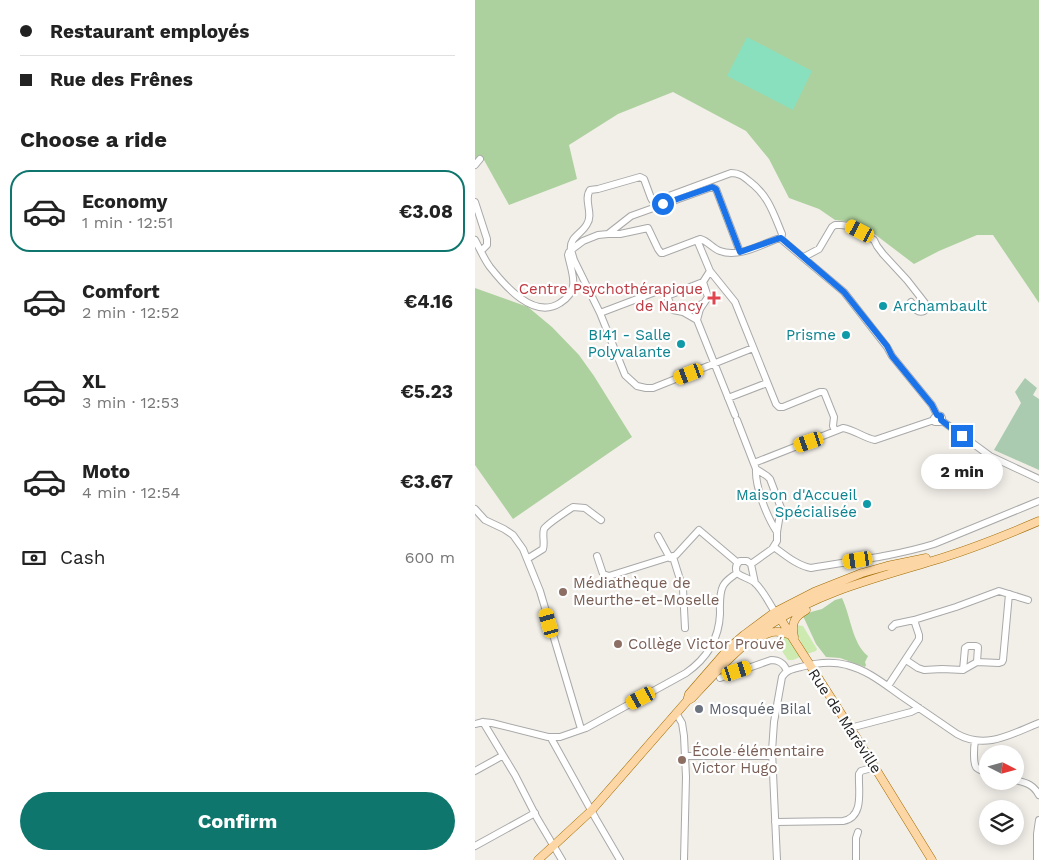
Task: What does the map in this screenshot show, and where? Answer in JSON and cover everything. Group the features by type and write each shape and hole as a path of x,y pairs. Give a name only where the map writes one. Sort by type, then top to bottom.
{"main road":[{"path":"687,701 689,694 729,648 775,612 814,592 862,573 947,553 982,541 1039,517"},
{"path":"538,860 591,810 687,701 693,698 748,642 780,619 827,594 984,544 1039,521"},
{"path":"748,642 756,641 768,633 777,631 792,637 793,623 799,614 833,596 860,586 863,582"},
{"name":"Rue de Maréville","path":"775,612 810,664 932,860"}],"street":[{"path":"753,348 653,388 637,386 625,375 600,313 574,260 570,247 574,238 588,224 587,199 588,191 590,190 598,190 640,177 644,179 651,198 655,201 731,173 737,173 757,187 770,204 782,234 781,238"},
{"path":"608,234 631,216 712,187 716,189 740,252"},
{"path":"475,202 487,239 487,245 481,252"},
{"path":"804,257 819,249 832,227 841,224 850,226 874,240 883,254 927,305 927,308 919,312 911,302"},
{"path":"475,240 489,266 508,287 527,303 543,308 554,306 570,294 574,282 569,252 583,241 598,235 620,234 648,228 661,253 703,239 713,248 723,252 740,252 781,238"},
{"path":"781,238 844,292 932,405 937,418 990,456 1039,479"},
{"path":"697,240 711,273 735,302 775,404 781,407 824,392 834,417 833,426 835,431"},
{"path":"667,296 703,282 711,273"},
{"path":"703,282 708,296 699,309 697,320 755,466 758,489 777,532"},
{"path":"600,313 658,291 665,293 673,310 683,312 697,320"},
{"path":"683,312 702,304"},
{"path":"728,398 767,383"},
{"path":"755,466 843,428 875,440 937,418"},
{"path":"737,573 745,577 750,574 752,568 774,547 777,539 781,508 770,479 755,466"},
{"path":"774,547 799,564 811,568 890,555 935,544 1039,500"},
{"path":"527,559 543,549 543,532 547,526 573,507 585,508 601,520"},
{"path":"475,509 485,520 504,529 520,544 542,598 581,730"},
{"path":"597,556 603,574 609,576 671,557 680,552 699,530 738,563"},
{"path":"658,536 671,557 683,589 685,628"},
{"path":"737,573 738,563 744,560 752,568"},
{"name":"Rue de Maréville","path":"752,568 755,583"},
{"path":"475,724 483,722 498,724 551,738 560,737 581,730 667,684 697,665 707,654 716,635 720,618 723,586 737,573"},
{"name":"Rue de Maréville","path":"745,577 755,583 775,612"},
{"path":"892,627 895,624 914,620 997,591 1028,600"},
{"path":"906,660 924,670 963,670 977,662 999,664 1003,660 1009,594"},
{"path":"888,686 919,640 914,620"},
{"path":"963,670 966,646 976,646 978,648 977,662"},
{"path":"720,678 771,660 782,662 787,671"},
{"path":"777,860 771,756 776,709 782,677 787,671 810,664 824,663 844,664 860,669 957,734 975,741 994,740 1039,723"},
{"path":"850,728 911,712 919,708"},
{"path":"676,713 683,725 685,756 684,860"},
{"path":"483,722 562,860"},
{"path":"551,738 620,860"},
{"path":"975,741 976,766 979,769"},
{"path":"475,771 502,756"},
{"path":"685,756 771,756"},
{"path":"775,822 843,821 851,819 858,809 859,774 861,771 875,767"},
{"path":"1024,783 1031,785 1039,795"},
{"path":"475,846 535,812"},
{"path":"1037,860 1039,820"},
{"path":"857,860 856,838 859,832"}],"green space":[{"path":"475,0 1039,0 1039,303 993,235 977,235 914,264 860,223 835,220 819,209 789,198 769,159 746,131 673,92 618,114 569,145 577,179 509,205 484,160 475,167"},
{"path":"747,37 812,71 793,110 727,76"},
{"path":"475,288 528,307 552,327 579,355 632,437 513,519 475,465"},
{"path":"1025,378 1037,388 1033,395 1039,399 1039,470 994,450 1021,403 1015,392"},
{"path":"842,598 858,644 868,656 865,667 840,658 826,657 816,644 803,616 822,609 835,600"},
{"path":"796,625 803,626 817,649 816,651 807,654 796,632"},
{"path":"778,633 790,642 800,657 788,660 778,645"}],"place":[{"name":"Centre Psychothérapique de Nancy","path":"714,298"},
{"name":"Archambault","path":"883,306"},
{"name":"Prisme","path":"846,335"},
{"name":"BI41 - Salle Polyvalante","path":"681,344"},
{"name":"Maison d'Accueil Spécialisée","path":"867,504"},
{"name":"Médiathèque de Meurthe-et-Moselle","path":"563,592"},
{"name":"Collège Victor Prouvé","path":"618,644"},
{"name":"Mosquée Bilal","path":"699,709"},
{"name":"École élémentaire Victor Hugo","path":"682,760"}],"route":[{"path":"663,204 712,187 716,189 740,252 781,238 844,292 932,405 937,415 941,416 941,420 962,436"}]}
